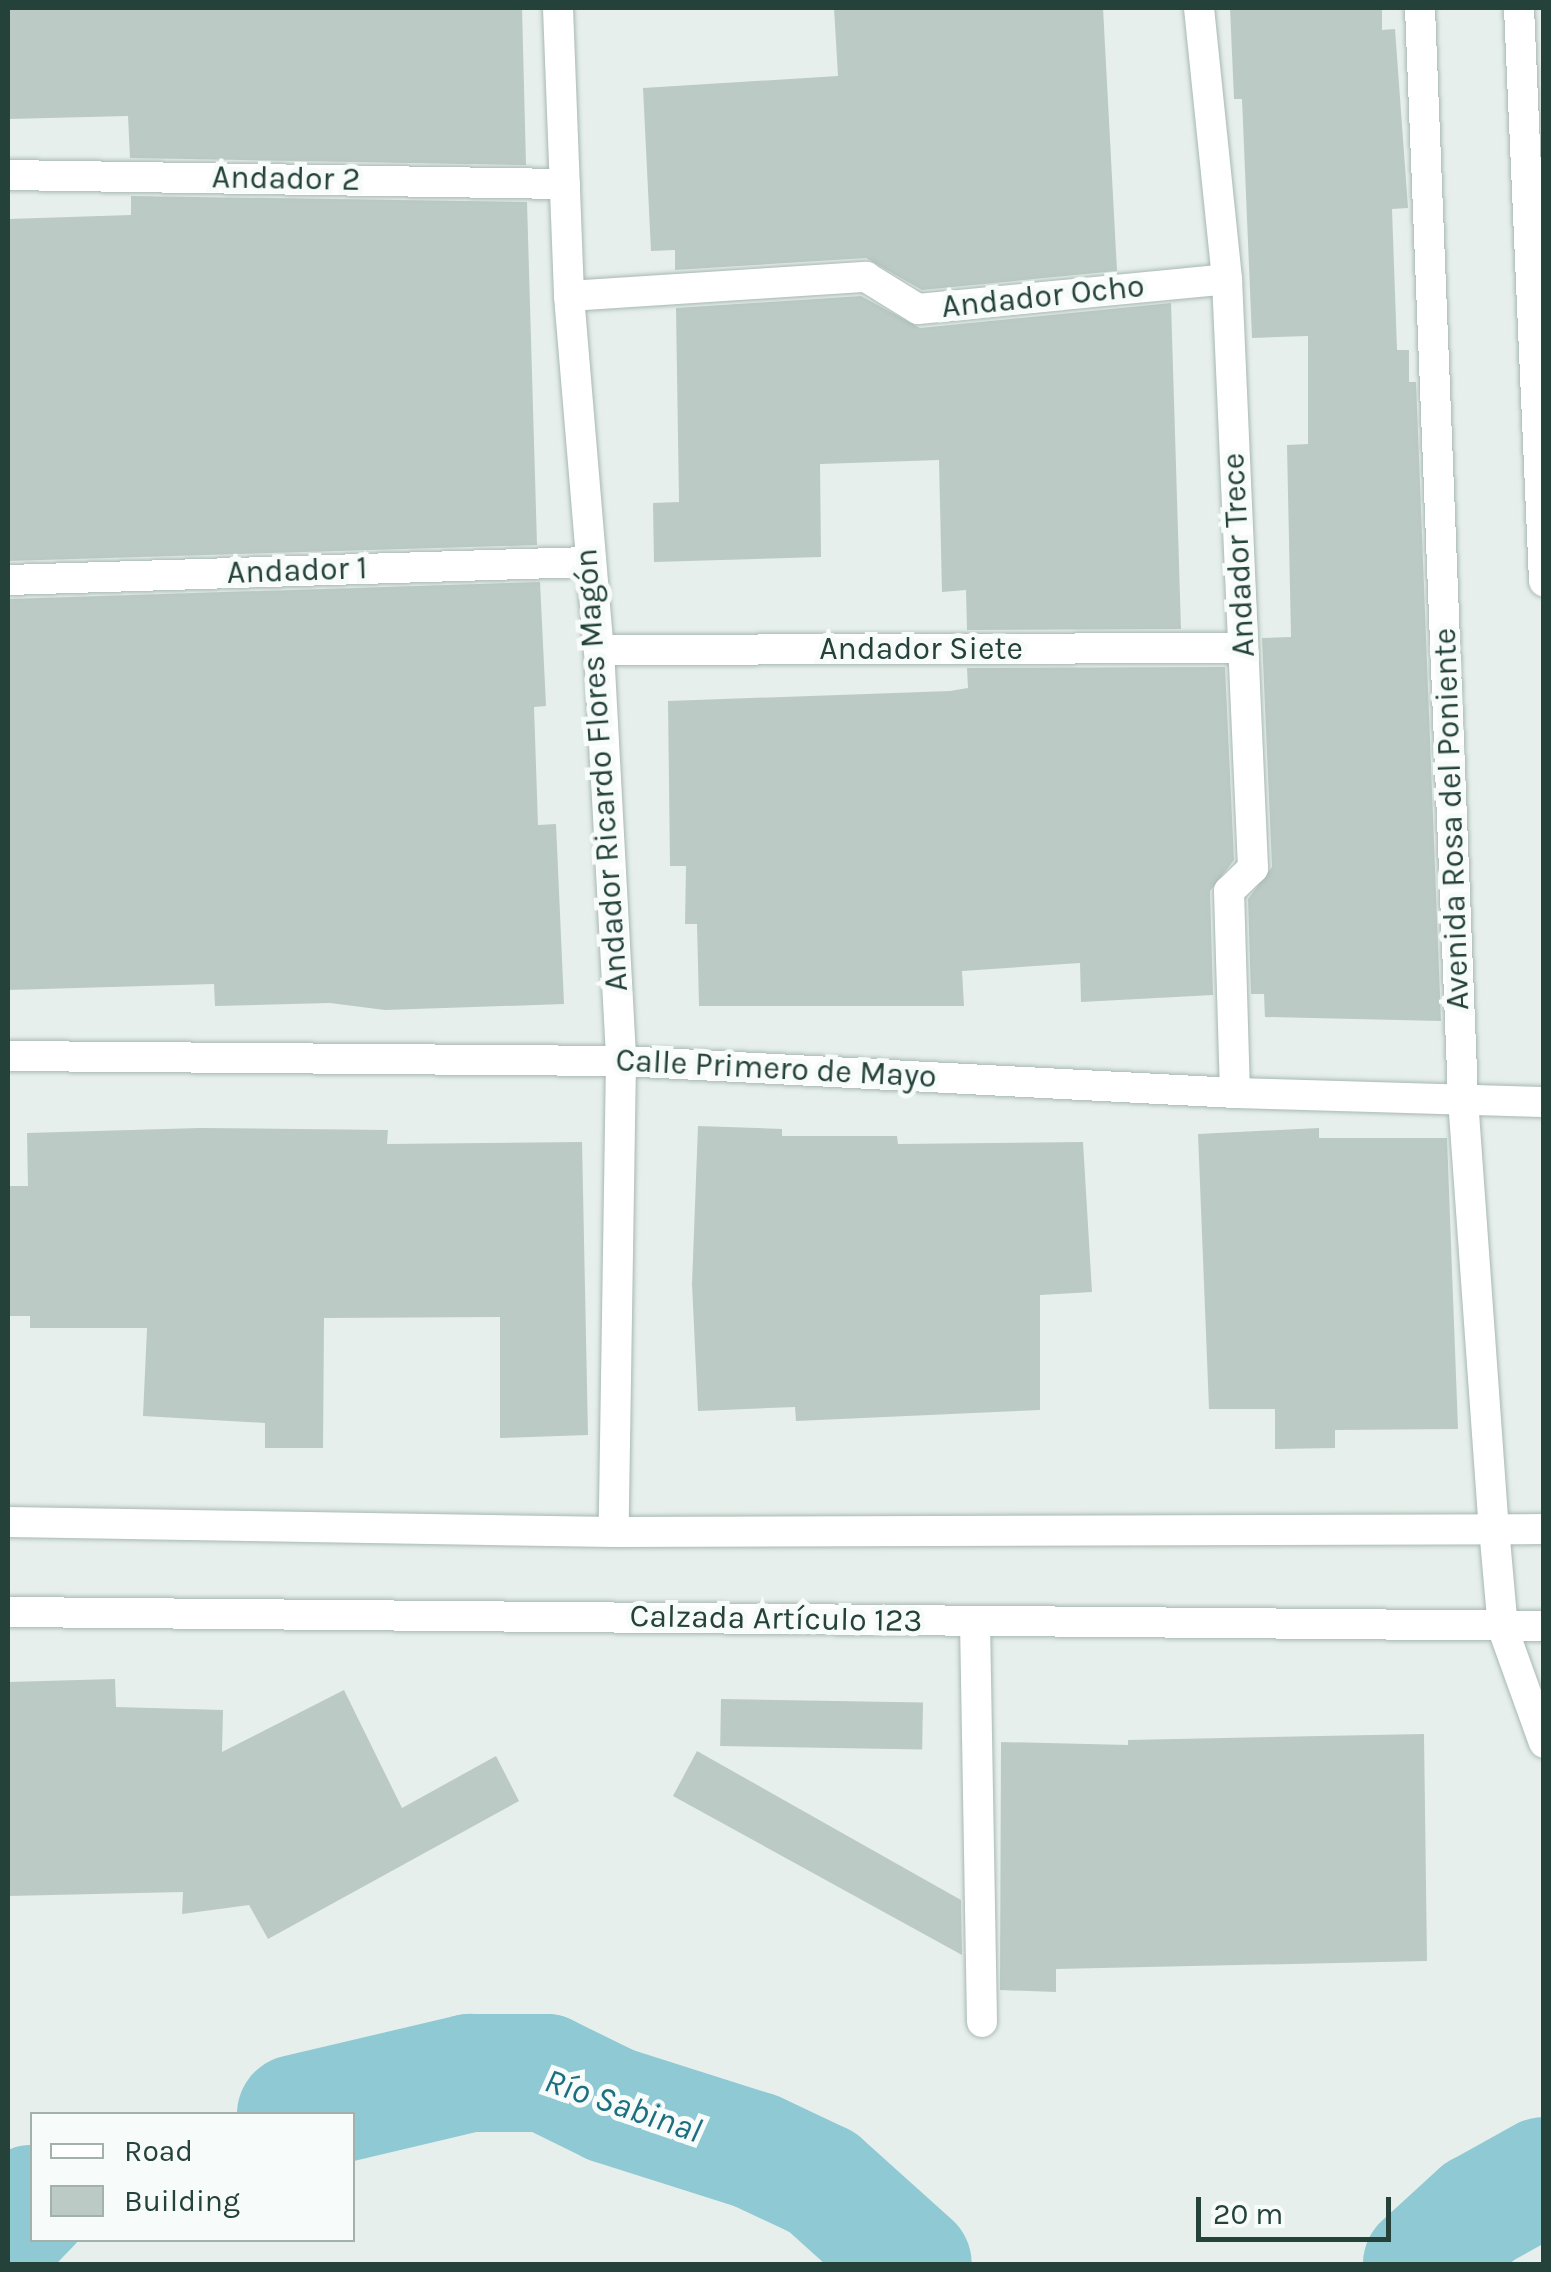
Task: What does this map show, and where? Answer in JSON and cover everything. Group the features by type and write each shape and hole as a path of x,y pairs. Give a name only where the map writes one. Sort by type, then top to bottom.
{"street":[{"name":"Andador Ricardo Flores Magón","path":"558,8 569,296 588,562 600,650 622,1061 614,1532"},
{"name":"Andador Trece","path":"1199,8 1227,279 1253,868 1230,890 1236,1093"},
{"name":"Avenida Rosa del Poniente","path":"1420,8 1463,1099 1503,1629 1544,1743"},
{"path":"1520,8 1544,581"},
{"name":"Andador 2","path":"8,174 565,184"},
{"name":"Andador Ocho","path":"569,296 866,276 918,309 1227,279"},
{"name":"Andador 1","path":"8,580 588,562"},
{"name":"Andador Siete","path":"600,650 1243,648"},
{"name":"Calle Primero de Mayo","path":"8,1056 622,1061 1236,1093 1544,1102"},
{"path":"8,1522 614,1532 1544,1529"},
{"name":"Calzada Artículo 123","path":"8,1612 1503,1629 1544,1626"},
{"path":"975,1621 982,2022"}],"building":[{"path":"8,8 522,8 526,165 130,158 128,116 8,119"},
{"path":"834,8 1103,8 1117,271 922,290 866,258 675,270 675,250 651,251 643,88 838,76"},
{"path":"1230,8 1382,8 1382,30 1395,29 1408,208 1392,209 1397,350 1409,350 1409,382 1416,382 1441,1021 1265,1017 1264,994 1251,994 1248,899 1272,867 1262,638 1291,637 1287,445 1308,444 1308,336 1252,338 1242,99 1234,99"},
{"path":"131,196 527,202 537,545 8,561 8,219 131,215"},
{"path":"861,296 920,328 1171,303 1181,629 967,630 966,590 942,592 939,460 820,464 821,557 654,562 653,503 679,502 676,308"},
{"path":"540,582 546,706 534,707 538,825 556,824 564,1004 385,1010 330,1003 215,1006 214,984 8,990 8,599"},
{"path":"1225,667 1234,860 1210,891 1213,995 1081,1002 1080,963 962,971 964,1006 699,1006 697,924 685,924 686,866 670,866 668,701 950,691 968,688 967,668"},
{"path":"698,1126 782,1129 782,1136 897,1136 898,1144 1083,1142 1092,1292 1040,1295 1040,1410 796,1421 795,1407 698,1411 692,1284"},
{"path":"200,1128 388,1130 387,1144 582,1142 588,1435 500,1438 500,1317 324,1318 323,1448 265,1448 265,1423 143,1416 147,1328 30,1328 30,1316 8,1316 8,1186 28,1186 27,1133"},
{"path":"1319,1128 1319,1138 1447,1138 1458,1429 1335,1430 1335,1448 1275,1449 1275,1409 1209,1409 1198,1134"},
{"path":"115,1679 116,1707 223,1710 222,1752 344,1690 402,1808 496,1756 519,1801 268,1939 249,1905 182,1914 183,1892 8,1896 8,1682"},
{"path":"721,1699 923,1703 922,1750 720,1746"},
{"path":"1424,1734 1427,1961 1056,1969 1056,1992 1000,1990 1001,1742 1128,1745 1128,1740"},
{"path":"697,1751 961,1900 962,1955 673,1796"}],"waterway":[{"name":"Río Sabinal","path":"304,2112 470,2073 546,2073 611,2105 756,2151 822,2182 913,2264"},
{"name":"Río Sabinal","path":"1422,2264 1479,2212 1544,2176"},
{"name":"Río Sabinal","path":"8,2229 30,2206"}]}
